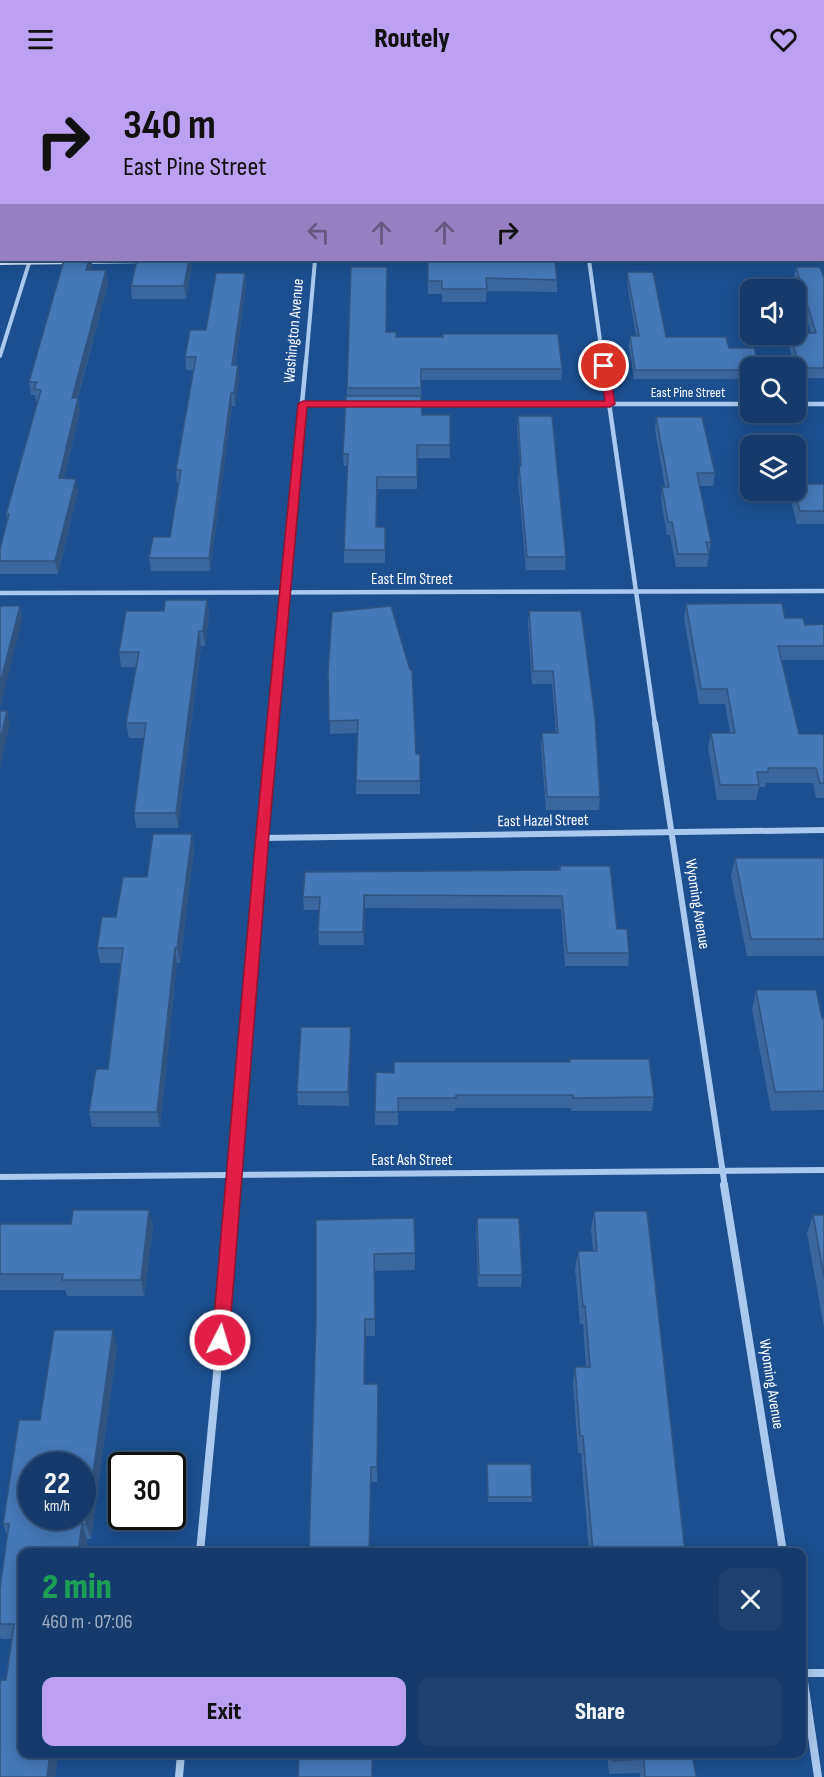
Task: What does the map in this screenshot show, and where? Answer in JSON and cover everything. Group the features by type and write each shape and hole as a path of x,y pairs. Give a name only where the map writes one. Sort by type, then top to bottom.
{"street":[{"path":"0,356 29,261"},
{"path":"0,263 157,261"},
{"name":"Washington Avenue","path":"200,1548 236,1174 262,838 315,261"},
{"name":"Wyoming Avenue","path":"589,261 670,832 782,1548"},
{"path":"303,404 362,404"},
{"name":"East Pine Street","path":"409,404 740,404"},
{"path":"806,404 824,404"},
{"name":"East Elm Street","path":"0,593 824,591"},
{"name":"East Hazel Street","path":"262,838 824,830"},
{"name":"East Ash Street","path":"0,1177 824,1170"},
{"path":"806,1673 824,1673"},
{"path":"806,1694 818,1777"},
{"path":"179,1777 181,1758"}],"building":[{"path":"64,261 89,261 86,270 106,270 72,398 78,398 59,478 76,479 55,561 0,561 0,549 9,514 6,514 41,390 34,389 37,382 29,382"},
{"path":"137,261 189,261 184,286 131,286"},
{"path":"428,261 555,261 557,280 486,278 487,289 442,289 442,281 428,281"},
{"path":"351,267 387,267 386,332 396,332 396,337 443,337 443,334 558,334 562,369 421,369 421,388 347,388"},
{"path":"796,267 820,267 824,278 824,368 806,368 806,357 797,357 793,345 806,345 806,333 816,333 806,300 806,279 800,279"},
{"path":"627,272 653,272 666,337 726,337 729,348 754,348 757,357 740,357 740,370 635,370 630,336 639,336"},
{"path":"216,273 245,273 232,365 238,365 234,393 231,393 209,558 149,558 153,537 170,537 181,470 176,470 196,357 185,357 190,330 206,330"},
{"path":"346,396 421,396 422,415 450,415 450,445 417,445 417,477 377,477 376,527 385,527 385,550 344,550 348,454 343,454"},
{"path":"518,416 552,416 566,557 527,557 519,466 521,466"},
{"path":"656,417 702,417 715,473 697,473 711,542 706,542 709,554 678,554 672,522 668,522 662,487 669,487"},
{"path":"806,484 824,484 824,511 800,511 797,501 806,501"},
{"path":"165,600 207,600 203,631 199,631 176,813 134,813 146,723 126,723 139,652 119,652 126,611 164,611"},
{"path":"782,603 785,618 803,618 805,625 824,624 824,646 778,646 799,734 824,734 824,783 820,783 816,768 768,768 768,772 757,772 759,785 720,785 711,733 735,733 727,689 701,689 686,604"},
{"path":"0,606 20,606 0,684"},
{"path":"391,606 410,670 412,670 416,754 420,754 420,781 356,781 358,720 329,721 328,674 332,612"},
{"path":"529,611 581,611 595,717 600,797 547,797 542,733 558,733 553,671 533,671"},
{"path":"0,711 7,711 0,741"},
{"path":"153,834 192,834 177,948 175,948 157,1112 89,1112 96,1069 108,1069 123,948 97,948 102,917 116,917 123,877 147,877"},
{"path":"735,858 824,858 824,939 751,939"},
{"path":"560,866 610,866 617,929 627,929 629,953 567,953 562,896 364,895 363,932 318,932 320,897 303,897 305,872 560,870"},
{"path":"756,990 816,990 822,1018 824,1018 824,1091 775,1092"},
{"path":"301,1027 351,1027 348,1092 297,1092"},
{"path":"569,1059 649,1059 654,1097 573,1098 573,1095 456,1095 456,1098 398,1098 398,1112 375,1112 376,1072 394,1073 394,1062 570,1062"},
{"path":"73,1210 149,1210 141,1280 62,1280 63,1274 0,1274 0,1224 71,1224"},
{"path":"594,1211 647,1211 685,1548 593,1548 575,1367 590,1367 578,1251 597,1251"},
{"path":"813,1215 824,1215 824,1277"},
{"path":"414,1218 415,1253 374,1254 375,1319 365,1319 364,1384 378,1384 377,1467 371,1467 369,1548 309,1548 316,1320 316,1220"},
{"path":"477,1218 519,1218 522,1275 479,1275"},
{"path":"54,1330 113,1330 96,1452 18,1452 18,1530 81,1530 79,1548 18,1548 18,1758 49,1758 47,1777 0,1777 0,1683 1,1680 6,1680 14,1624 0,1624 0,1588 9,1524 3,1524 19,1420 40,1420"},
{"path":"487,1464 531,1464 532,1497 488,1497"},
{"path":"299,1758 372,1758 372,1777 298,1777"},
{"path":"613,1758 693,1758 696,1777 645,1777 644,1759 613,1761"}],"route":[{"path":"220,1340 236,1174 262,834 303,404 610,404 604,366"}]}
